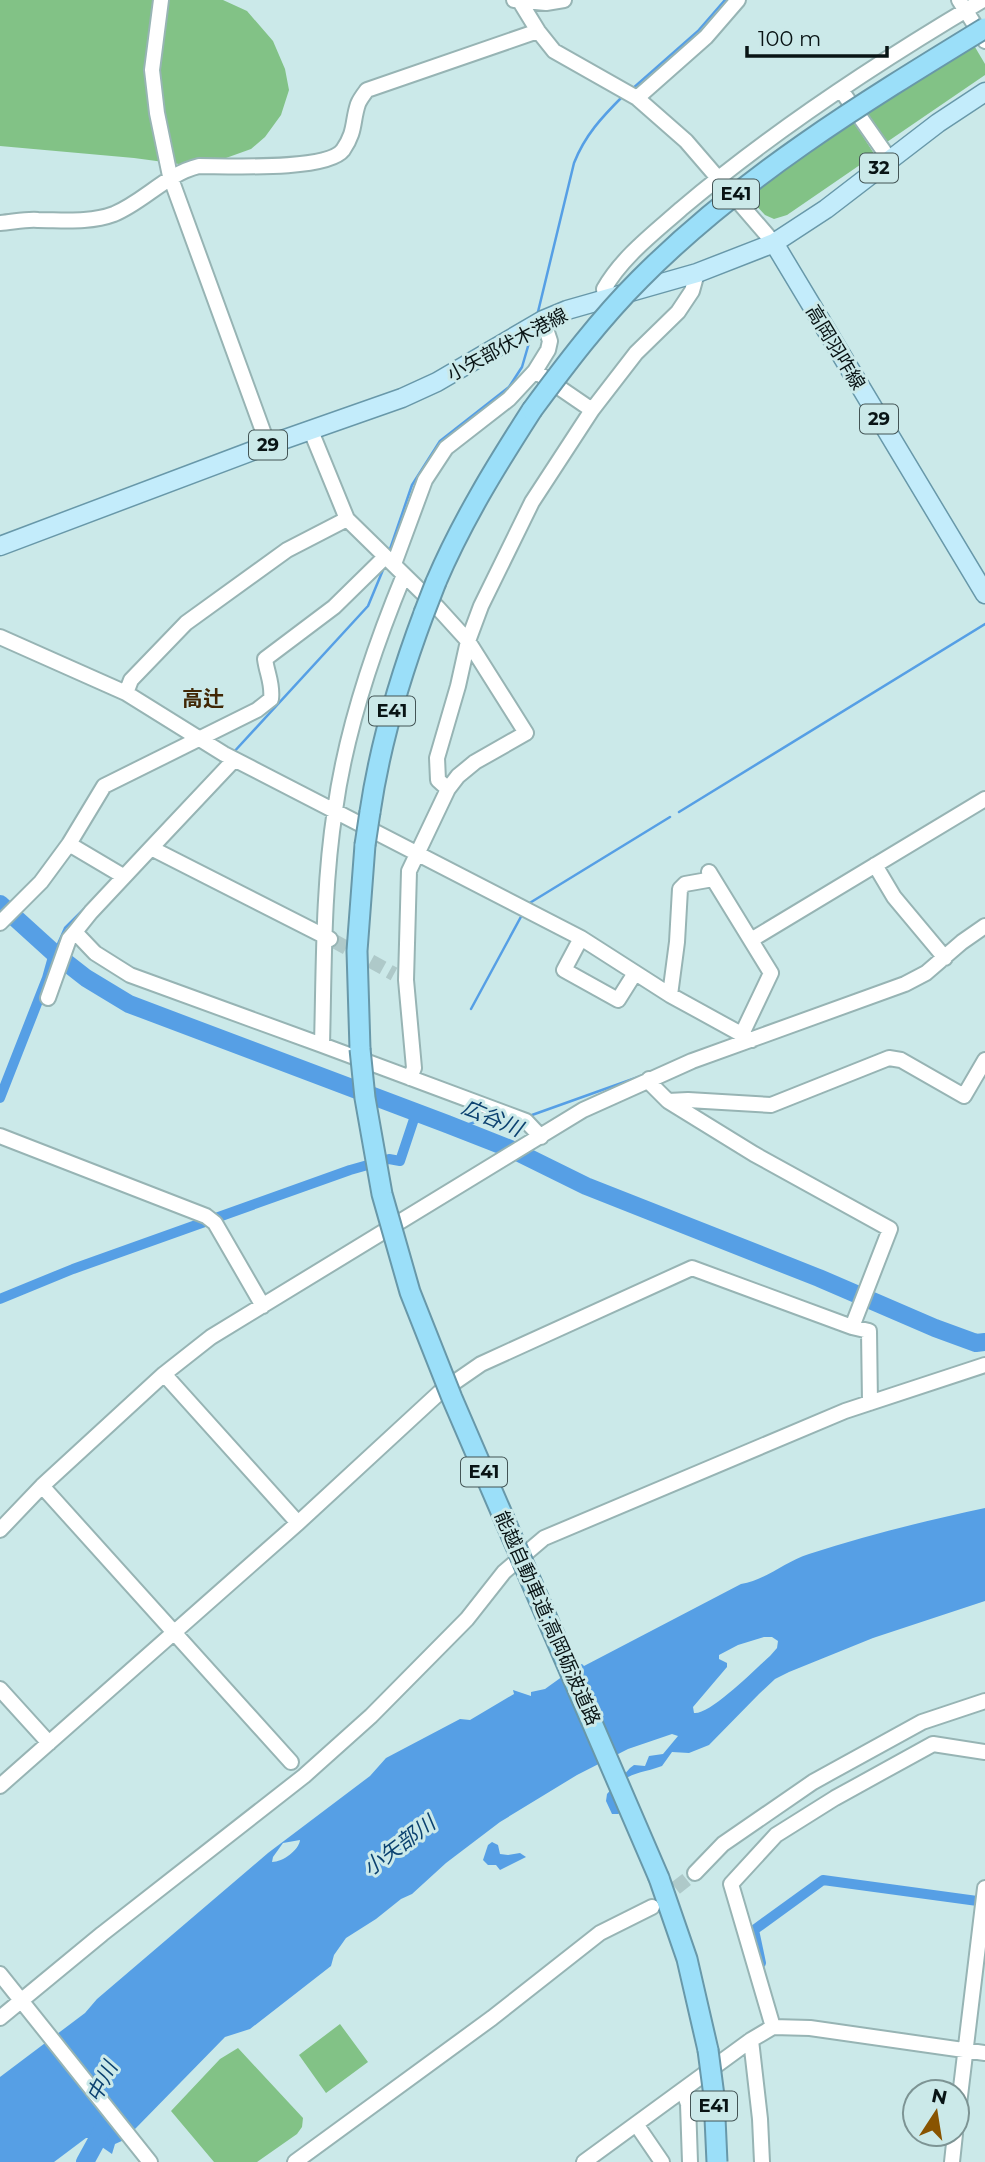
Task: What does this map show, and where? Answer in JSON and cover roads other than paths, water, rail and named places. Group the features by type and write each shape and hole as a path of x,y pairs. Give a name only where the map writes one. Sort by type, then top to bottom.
{"highway":[{"name":"能越自動車道;高岡砺波道路","path":"717,2162 714,2096 708,2050 687,1959 659,1878 452,1398 410,1292 382,1194 372,1145 360,1049 357,951 365,845 382,749 395,698 424,613 468,515 532,410 603,318 641,278 718,209 775,164 838,120 985,28"}],"main road":[{"name":"小矢部伏木港線","path":"0,546 401,398 438,382 537,324 605,298 697,273 774,243 826,209 938,123 985,92"},
{"name":"高岡羽咋線","path":"774,243 985,594"}],"street":[{"path":"161,0 152,70 157,113 170,177 268,445"},
{"path":"513,0 547,3 564,0"},
{"path":"519,0 554,51 637,98 686,141 774,243"},
{"path":"637,98 706,37 738,0"},
{"path":"605,298 604,289 623,263 718,178 962,5 982,0"},
{"path":"962,5 985,41"},
{"path":"0,223 36,219 68,221 114,214 170,177 185,169 199,166 309,164 328,160 340,153 350,139 356,122 358,103 367,90 538,31"},
{"path":"841,90 890,160"},
{"path":"447,789 438,780 437,758 468,641 481,606 532,502 592,411 636,353 678,312 692,291 697,273"},
{"path":"322,1045 334,811 392,563 425,480 446,448 509,399 535,371 550,341 537,324"},
{"path":"535,371 592,411"},
{"path":"311,431 347,519 468,641 526,733 474,762 458,776 447,789 409,871 400,977 414,1068 410,1077"},
{"path":"125,693 131,680 186,623 286,550 347,519"},
{"path":"0,923 41,882 69,844 104,786 198,740 271,699 273,686 266,670 265,659 392,563"},
{"path":"0,637 157,710 198,740 581,938 670,995 747,1037"},
{"path":"48,998 64,953 75,932 119,873 150,848 229,757"},
{"path":"751,940 985,799"},
{"path":"69,844 119,873"},
{"path":"150,848 329,939"},
{"path":"875,865 894,897 942,954"},
{"path":"670,995 680,889 685,884 711,876 771,973 747,1037"},
{"path":"0,1530 43,1486 164,1374 211,1337 583,1110 747,1037 905,984 926,973 942,954 985,926"},
{"path":"75,932 95,953 131,975 526,1121 537,1139"},
{"path":"581,938 564,970 618,1000 635,973"},
{"path":"668,1101 771,1105 889,1058 901,1060 964,1096 985,1060"},
{"path":"649,1079 668,1101 754,1154 890,1229 852,1327"},
{"path":"0,1136 206,1216 215,1223 263,1306"},
{"path":"0,1786 298,1523 439,1393 481,1364 692,1268 869,1331 870,1403"},
{"path":"0,2018 23,2003 102,1934 304,1776 371,1716 467,1619 504,1572 544,1538 845,1411 985,1365"},
{"path":"164,1374 298,1523"},
{"path":"43,1486 291,1762"},
{"path":"0,1689 49,1743"},
{"path":"695,1873 723,1844 813,1782 922,1722 985,1701"},
{"path":"773,2027 730,1884 776,1835 835,1798 933,1744 985,1752"},
{"path":"963,2078 984,1898"},
{"path":"295,2162 509,2005 600,1933 652,1907"},
{"path":"0,1975 150,2162"},
{"path":"584,2162 751,2040 773,2027 810,2028 985,2053"},
{"path":"751,2040 762,2162"},
{"path":"683,2090 688,2104 690,2162"},
{"path":"636,2124 662,2162"}],"water":[{"name":"小矢部川","path":"985,1508 985,1601 873,1638 775,1679 709,1745 689,1753 672,1752 662,1766 634,1774 622,1781 612,1795 615,1801 629,1809 618,1814 612,1814 606,1801 607,1794 630,1768 634,1765 645,1766 649,1756 663,1754 678,1736 672,1734 628,1749 577,1775 500,1822 446,1863 412,1894 346,1938 334,1955 331,1966 250,2029 225,2037 124,2140 115,2144 112,2154 86,2138 54,2162 0,2162 0,2077 85,2013 97,1999 268,1853 370,1776 386,1758 460,1719 470,1720 514,1694 513,1690 531,1696 531,1692 545,1689 577,1666 584,1666 741,1584 759,1579 800,1557 874,1535","holes":["772,1637 778,1641 777,1648 770,1656 711,1707 694,1713 693,1707 727,1667 727,1663 719,1659 719,1655 738,1645","300,1840 290,1855 272,1862 283,1843"]},
{"path":"492,1842 498,1845 500,1854 520,1853 526,1857 500,1870 496,1865 488,1865 483,1860 488,1845"}],"waterway":[{"path":"631,90 698,31 725,0"},
{"path":"537,316 574,163 595,127 623,96"},
{"path":"389,552 412,485 440,441 509,387 522,367 531,336"},
{"path":"232,754 368,606 385,565"},
{"path":"679,812 985,624"},
{"path":"528,904 670,817"},
{"name":"広谷川","path":"0,904 86,978 129,1004 513,1150 586,1186 819,1278 935,1328 976,1343 985,1342"},
{"path":"54,953 65,928 85,908"},
{"path":"471,1009 523,913"},
{"path":"0,1098 47,978 54,953"},
{"path":"532,1115 644,1075"},
{"path":"0,1299 73,1269 350,1170 389,1159 400,1161 416,1113"},
{"path":"457,1128 494,1116"},
{"path":"761,1963 754,1930 823,1880 985,1902"},
{"name":"中川","path":"85,2162 107,2122"}],"tunnel":[{"path":"334,941 394,974"},
{"path":"659,1901 695,1873"}],"district":[{"name":"高辻","path":"203,699"}]}
